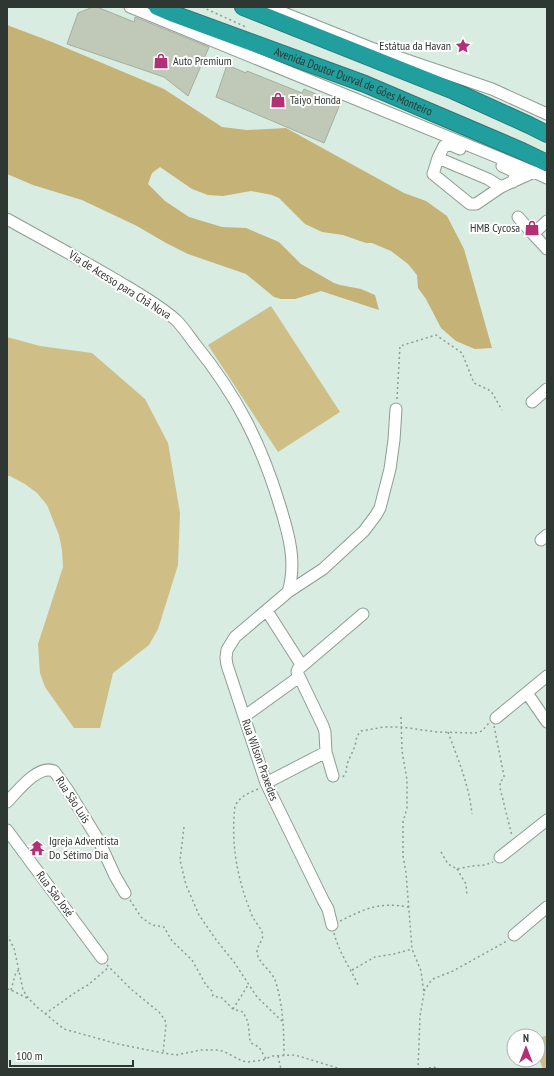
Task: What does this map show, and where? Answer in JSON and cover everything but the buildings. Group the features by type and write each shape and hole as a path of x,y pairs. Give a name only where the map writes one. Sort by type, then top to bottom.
{"highway":[{"path":"242,7 376,55 529,124 547,134"},
{"name":"Avenida Doutor Durval de Góes Monteiro","path":"169,13 365,84 541,167"}],"street":[{"path":"130,7 169,13"},
{"path":"269,7 376,55 492,89 547,114"},
{"path":"513,182 513,171 451,145 444,146 433,172 434,176 470,204 478,203 501,187 513,182 541,167 547,178"},
{"path":"438,158 488,179 501,187"},
{"path":"518,217 547,249"},
{"name":"Via de Acesso para Chã Nova","path":"7,219 78,258 156,305 177,321 202,351 228,388 254,434 272,480 287,528 291,549 293,569 288,592"},
{"path":"533,234 547,221"},
{"path":"532,402 547,389"},
{"name":"Rua Wilson Praxedes","path":"332,925 328,909 266,784 226,658 227,650 235,637 288,592 323,569 364,531 376,515 380,508 390,469 396,409"},
{"path":"267,611 300,671 323,726 325,732 326,752 333,776"},
{"path":"245,716 300,671 363,614"},
{"path":"496,718 547,676"},
{"path":"527,693 547,722"},
{"path":"266,784 326,752"},
{"name":"Rua São Luís","path":"7,802 37,773 46,770 54,771 68,789 98,841 125,893"},
{"path":"500,858 547,820"},
{"name":"Rua São José","path":"7,830 106,962"},
{"path":"514,935 547,907"}],"path":[{"path":"396,409 400,346 436,335 462,352 474,383 491,391 502,410"},
{"path":"402,717 402,751 407,780 406,808 403,822 403,856 406,873 412,949 421,971 424,993"},
{"path":"333,776 335,779 343,777 355,746 357,736 361,731 384,727 402,727 437,732 475,732 482,731 493,720 504,776 500,782 500,788 514,846"},
{"path":"448,732 470,796 472,814"},
{"path":"266,784 237,801 234,813 234,851 242,888 254,919 263,935 257,953 264,966 274,978 278,990 283,1022 284,1055"},
{"path":"184,827 180,860 186,885 199,915 234,962 248,984 264,1004 283,1022"},
{"path":"441,852 448,864 457,869 466,884 467,896"},
{"path":"457,869 485,865 500,858"},
{"path":"125,893 141,917 152,925 164,927 172,941 192,960 214,996 222,998 233,1009 243,1012 249,1025 250,1041 259,1047 266,1059"},
{"path":"359,987 352,970 341,953 332,925 375,906 394,904 409,907"},
{"path":"7,935 14,948 23,990 29,999 64,1029 118,1044 176,1055 201,1050 215,1050 227,1053 242,1061 248,1062 260,1061 284,1055 295,1055 341,1069"},
{"path":"418,1069 420,1016 424,993 427,986 433,979 453,971 514,935"},
{"path":"352,970 375,957 412,949"},
{"path":"45,1014 76,992 88,986 106,962 132,990 159,1012 165,1020 166,1025 163,1053"},
{"path":"11,990 16,972 19,970"},
{"path":"233,1009 248,984"},
{"path":"7,989 29,999"},
{"path":"278,1056 281,1069"},
{"path":"424,1069 434,1067 438,1069"}],"shaded area":[{"path":"7,25 52,42 164,89 222,127 247,130 286,128 404,193 426,201 447,216 464,249 492,348 475,349 456,341 441,328 426,299 418,288 417,275 408,264 391,251 372,243 366,243 343,235 322,232 305,224 279,198 272,195 251,191 223,196 208,195 192,189 160,167 152,173 148,184 165,201 189,217 222,227 246,228 279,242 301,264 334,283 361,289 375,295 379,310 321,291 295,299 281,299 274,297 246,274 188,254 137,226 82,200 33,185 7,174"},
{"path":"271,306 340,412 278,452 208,345"},
{"path":"7,337 40,346 92,353 145,399 168,443 180,513 178,565 158,629 149,645 113,673 100,728 74,728 45,687 40,673 38,644 63,567 62,550 59,535 47,505 37,493 25,484 10,476 7,476"},
{"path":"546,1035 547,1069 543,1069 546,1068"}],"place":[{"name":"Estátua da Havan","path":"463,46"},
{"name":"Auto Premium","path":"161,61"},
{"name":"Taiyo Honda","path":"278,100"},
{"name":"HMB Cycosa","path":"532,228"},
{"name":"Igreja Adventista Do Sétimo Dia","path":"37,848"}]}
